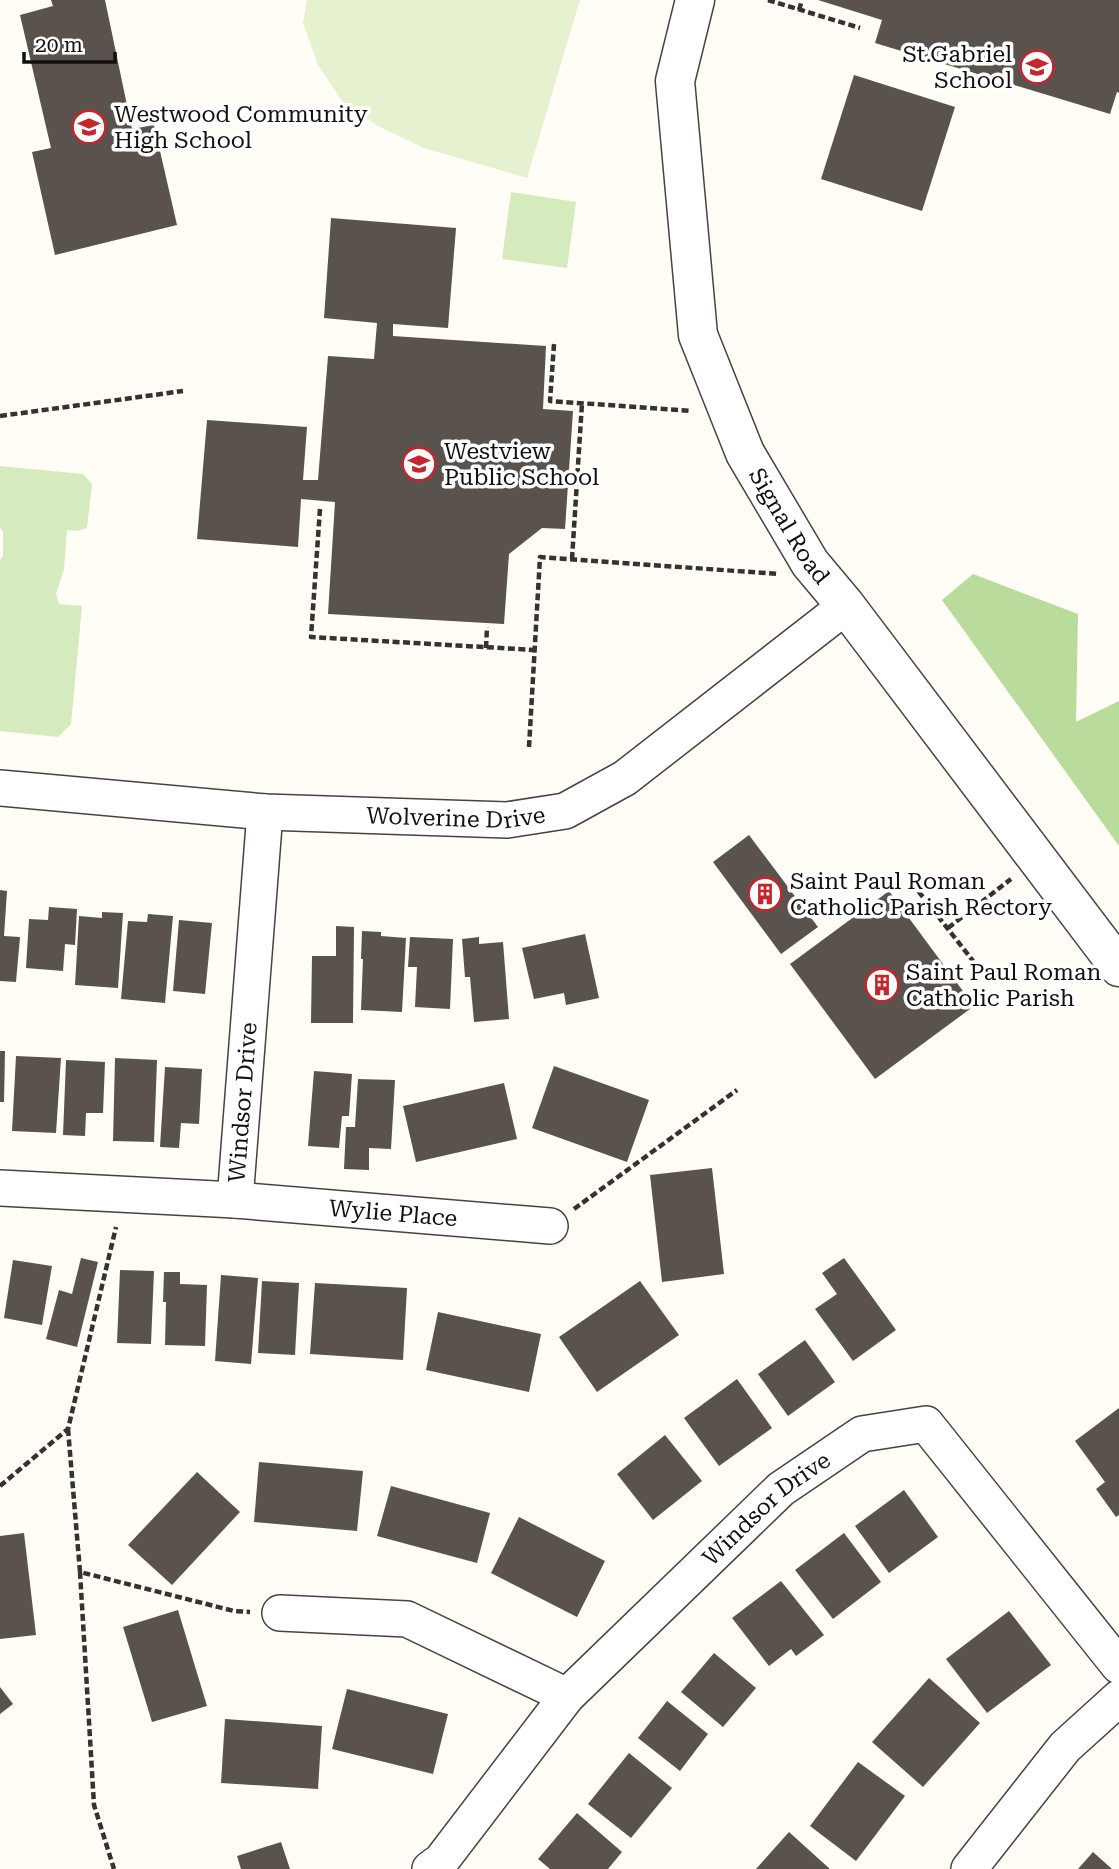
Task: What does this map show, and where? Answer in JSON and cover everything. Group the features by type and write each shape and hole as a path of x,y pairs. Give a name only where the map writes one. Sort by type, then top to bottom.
{"street":[{"name":"Signal Road","path":"695,0 675,81 698,335 745,453 810,563 846,606 1119,967"},
{"name":"Wolverine Drive","path":"0,788 265,812 507,820 565,811 625,778 846,606"},
{"name":"Windsor Drive","path":"0,1188 235,1200 265,812"},
{"name":"Wylie Place","path":"235,1200 550,1226"},
{"name":"Windsor Drive","path":"430,1869 441,1861 567,1696 780,1489 862,1434 926,1424 1119,1666"},
{"path":"280,1613 407,1619 567,1696"},
{"path":"968,1869 1065,1747 1119,1698"}],"path":[{"path":"768,0 860,28"},
{"path":"799,10 802,0"},
{"path":"554,344 550,401 728,413"},
{"path":"0,416 183,391"},
{"path":"572,559 582,403"},
{"path":"320,509 310,638 535,650"},
{"path":"529,747 540,557 822,578"},
{"path":"486,648 487,627"},
{"path":"948,928 1037,859"},
{"path":"912,883 973,961"},
{"path":"550,1226 737,1090"},
{"path":"114,1869 94,1805 80,1572 68,1429 124,1195"},
{"path":"0,1486 68,1429"},
{"path":"80,1572 234,1611 280,1613"}],"green space":[{"path":"307,0 580,0 527,178 424,148 378,126 342,101 318,65 303,23"},
{"path":"511,192 576,202 567,268 502,259"},
{"path":"0,466 83,474 92,484 87,528 67,530 64,569 56,594 59,604 82,606 71,724 58,737 0,731 0,560 3,556 3,531 0,528"},
{"path":"973,574 1078,614 1076,722 1119,701 1119,846 942,600"}],"building":[{"name":"Westwood Community High School","path":"51,0 105,0 132,129 154,125 177,225 55,255 32,152 51,148 20,15 53,6"},
{"name":"St.Gabriel School","path":"818,0 1119,0 1119,93 1117,92 1110,114 875,43 882,20"},
{"path":"854,75 955,107 922,211 821,179"},
{"path":"331,218 456,228 448,328 393,324 393,336 546,346 543,409 573,411 565,529 542,528 509,554 504,624 328,614 335,502 301,499 298,547 197,539 207,420 307,427 303,480 318,480 328,356 374,359 377,323 324,318"},
{"name":"Saint Paul Roman Catholic Parish Rectory","path":"749,835 818,927 781,954 713,862"},
{"path":"0,890 7,891 4,936 20,937 16,982 0,981"},
{"name":"Saint Paul Roman Catholic Parish","path":"889,891 974,1006 875,1079 790,964"},
{"path":"49,907 77,909 75,945 65,944 63,971 26,968 29,919 48,920"},
{"path":"102,912 123,913 118,988 75,985 79,916 102,918"},
{"path":"148,914 173,916 165,1003 121,999 128,921 147,922"},
{"path":"179,920 212,923 205,994 173,991"},
{"path":"336,926 354,927 353,1023 311,1023 312,956 336,956"},
{"path":"362,931 406,938 402,1012 361,1010"},
{"path":"585,934 599,998 566,1005 564,993 534,999 522,948"},
{"path":"410,937 453,939 450,1009 415,1007 417,967 408,967"},
{"path":"479,937 479,944 503,942 509,1019 474,1022 470,977 465,977 462,939"},
{"path":"0,1051 5,1051 4,1102 0,1102"},
{"path":"16,1056 61,1058 56,1133 12,1131"},
{"path":"115,1058 157,1060 154,1142 113,1141"},
{"path":"66,1060 105,1062 103,1113 86,1113 85,1136 63,1135"},
{"path":"554,1066 649,1100 627,1162 532,1128"},
{"path":"165,1067 202,1069 199,1124 181,1123 179,1148 160,1147"},
{"path":"314,1071 352,1074 349,1116 342,1116 339,1148 308,1146"},
{"path":"358,1079 395,1080 391,1149 369,1148 369,1170 344,1169 346,1127 355,1127"},
{"path":"504,1083 517,1139 416,1162 403,1106"},
{"path":"712,1168 724,1274 662,1282 650,1175"},
{"path":"81,1258 98,1262 77,1347 46,1339 59,1290 72,1294"},
{"path":"844,1258 896,1330 853,1361 815,1309 837,1294 822,1273"},
{"path":"13,1260 52,1266 42,1325 4,1318"},
{"path":"120,1270 154,1271 151,1344 117,1343"},
{"path":"164,1272 180,1272 180,1284 207,1285 205,1346 165,1345"},
{"path":"221,1275 258,1278 251,1364 215,1361"},
{"path":"262,1281 299,1283 295,1355 258,1353"},
{"path":"640,1281 679,1335 597,1392 559,1337"},
{"path":"315,1283 407,1288 403,1360 310,1354"},
{"path":"438,1312 541,1334 529,1392 426,1370"},
{"path":"805,1340 835,1382 788,1416 758,1374"},
{"path":"737,1379 772,1428 719,1466 684,1418"},
{"path":"1119,1408 1119,1515 1116,1517 1096,1489 1105,1482 1075,1441"},
{"path":"665,1435 702,1481 653,1520 617,1474"},
{"path":"259,1462 363,1471 357,1531 254,1522"},
{"path":"197,1472 240,1512 172,1585 128,1545"},
{"path":"391,1486 490,1513 477,1563 377,1536"},
{"path":"904,1490 938,1537 889,1573 855,1526"},
{"path":"519,1517 605,1561 577,1617 491,1573"},
{"path":"24,1533 36,1635 0,1639 0,1536"},
{"path":"844,1533 881,1582 833,1619 795,1570"},
{"path":"781,1581 824,1635 796,1656 791,1649 769,1666 732,1618"},
{"path":"178,1610 207,1706 152,1722 123,1627"},
{"path":"1009,1611 1051,1665 987,1713 946,1659"},
{"path":"714,1653 756,1688 723,1727 681,1692"},
{"path":"929,1678 980,1723 923,1787 872,1742"},
{"path":"0,1687 13,1704 0,1714"},
{"path":"347,1689 448,1714 433,1774 332,1749"},
{"path":"667,1701 708,1734 680,1771 638,1738"},
{"path":"225,1719 322,1726 318,1789 221,1783"},
{"path":"629,1753 672,1788 631,1838 588,1804"},
{"path":"858,1762 905,1796 856,1861 810,1826"},
{"path":"577,1813 622,1852 608,1869 550,1869 538,1859"},
{"path":"789,1832 830,1869 756,1869"},
{"path":"281,1842 290,1869 241,1869 237,1856"},
{"path":"1093,1852 1112,1869 1078,1869"}],"place":[{"name":"St.Gabriel School","path":"1037,67"},
{"name":"Westwood Community High School","path":"89,127"},
{"name":"Westview Public School","path":"419,464"},
{"name":"Saint Paul Roman Catholic Parish Rectory","path":"765,894"},
{"name":"Saint Paul Roman Catholic Parish","path":"882,985"}]}
